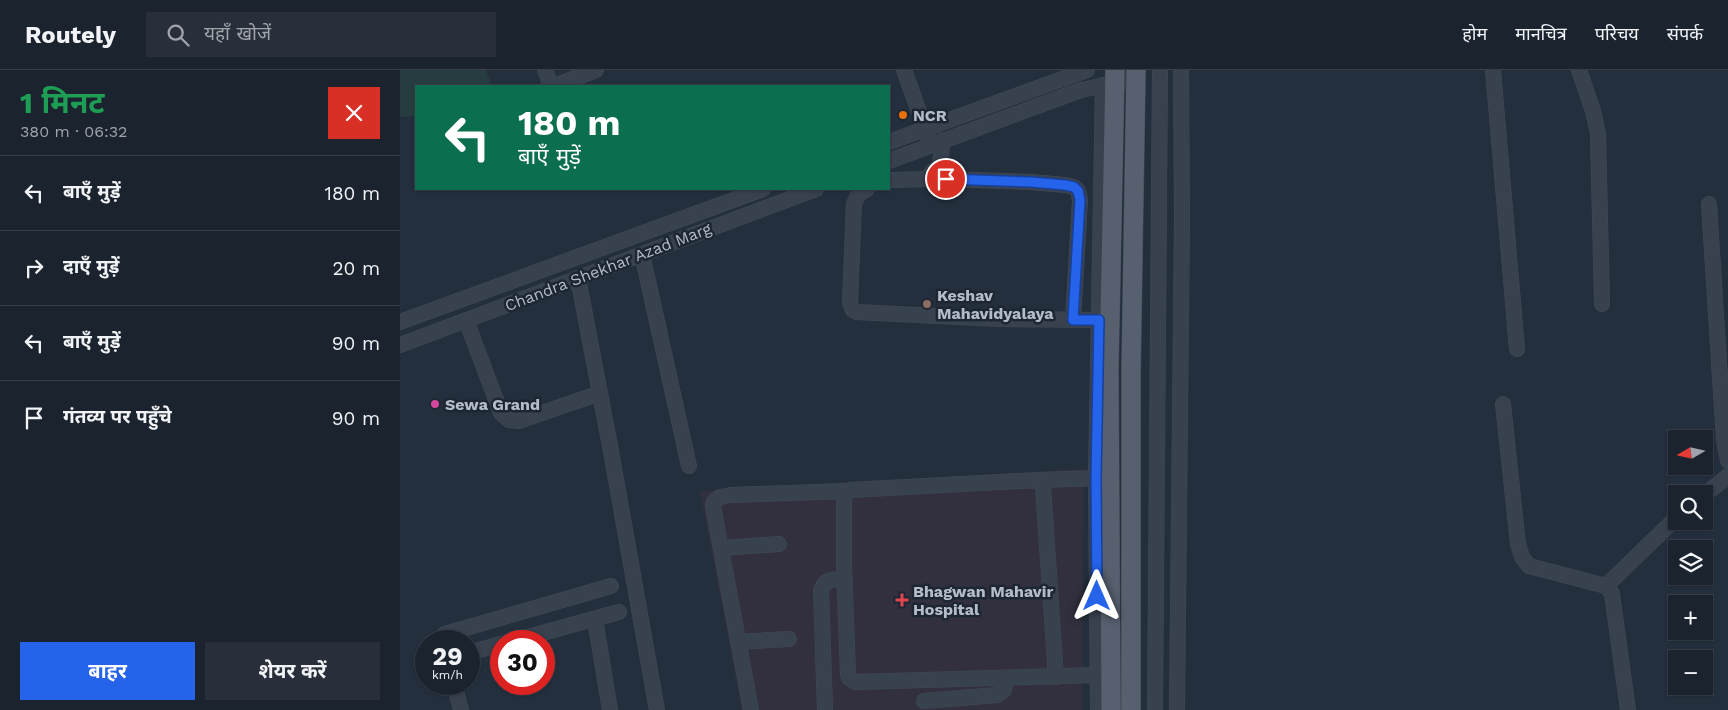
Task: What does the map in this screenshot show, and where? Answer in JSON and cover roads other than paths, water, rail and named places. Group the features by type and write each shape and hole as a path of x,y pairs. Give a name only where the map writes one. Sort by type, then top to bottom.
{"main road":[{"path":"1131,710 1131,372 1136,74"},
{"path":"1111,79 1103,478 1104,677 1111,710"},
{"path":"1104,677 1132,679"}],"street":[{"path":"545,70 552,85"},
{"path":"556,85 596,70"},
{"path":"904,70 925,129 937,143 938,176"},
{"path":"890,142 1087,70"},
{"path":"1155,710 1160,70"},
{"path":"1177,710 1182,218 1181,70"},
{"path":"1494,70 1517,349"},
{"path":"1579,70 1593,111 1598,133 1602,304"},
{"path":"890,161 1111,79 1136,74"},
{"path":"890,180 938,176 1031,182 1074,187 1078,191 1080,200 1073,320"},
{"name":"Chandra Shekhar Azad Marg","path":"400,322 760,190"},
{"name":"Chandra Shekhar Azad Marg","path":"400,345 813,190"},
{"path":"865,190 856,196 854,204 850,303 853,310 857,312 998,319 1105,320"},
{"path":"1708,204 1724,440 1728,461"},
{"path":"642,254 689,466"},
{"path":"578,278 657,710"},
{"path":"466,320 502,413 509,420 519,421 600,393"},
{"path":"1503,404 1516,533 1522,557 1529,566 1606,586 1612,594 1628,710"},
{"path":"1713,488 1728,476"},
{"path":"751,710 713,506 714,502 720,497 1103,478"},
{"path":"1038,480 1043,487 1056,677"},
{"path":"846,491 843,495 848,675 852,681 1104,677 1098,710"},
{"path":"1606,586 1668,526"},
{"path":"720,548 779,544"},
{"path":"825,710 821,590 828,580 845,579"},
{"path":"459,630 611,586"},
{"path":"554,630 619,612"},
{"path":"595,619 610,710"},
{"path":"738,642 789,639"},
{"path":"924,701 997,695 1004,690 1006,678"},
{"path":"457,695 461,710"}],"place":[{"name":"NCR","path":"903,115"},
{"name":"Keshav Mahavidyalaya","path":"927,304"},
{"name":"Sewa Grand","path":"435,404"},
{"name":"Bhagwan Mahavir Hospital","path":"902,600"}]}
